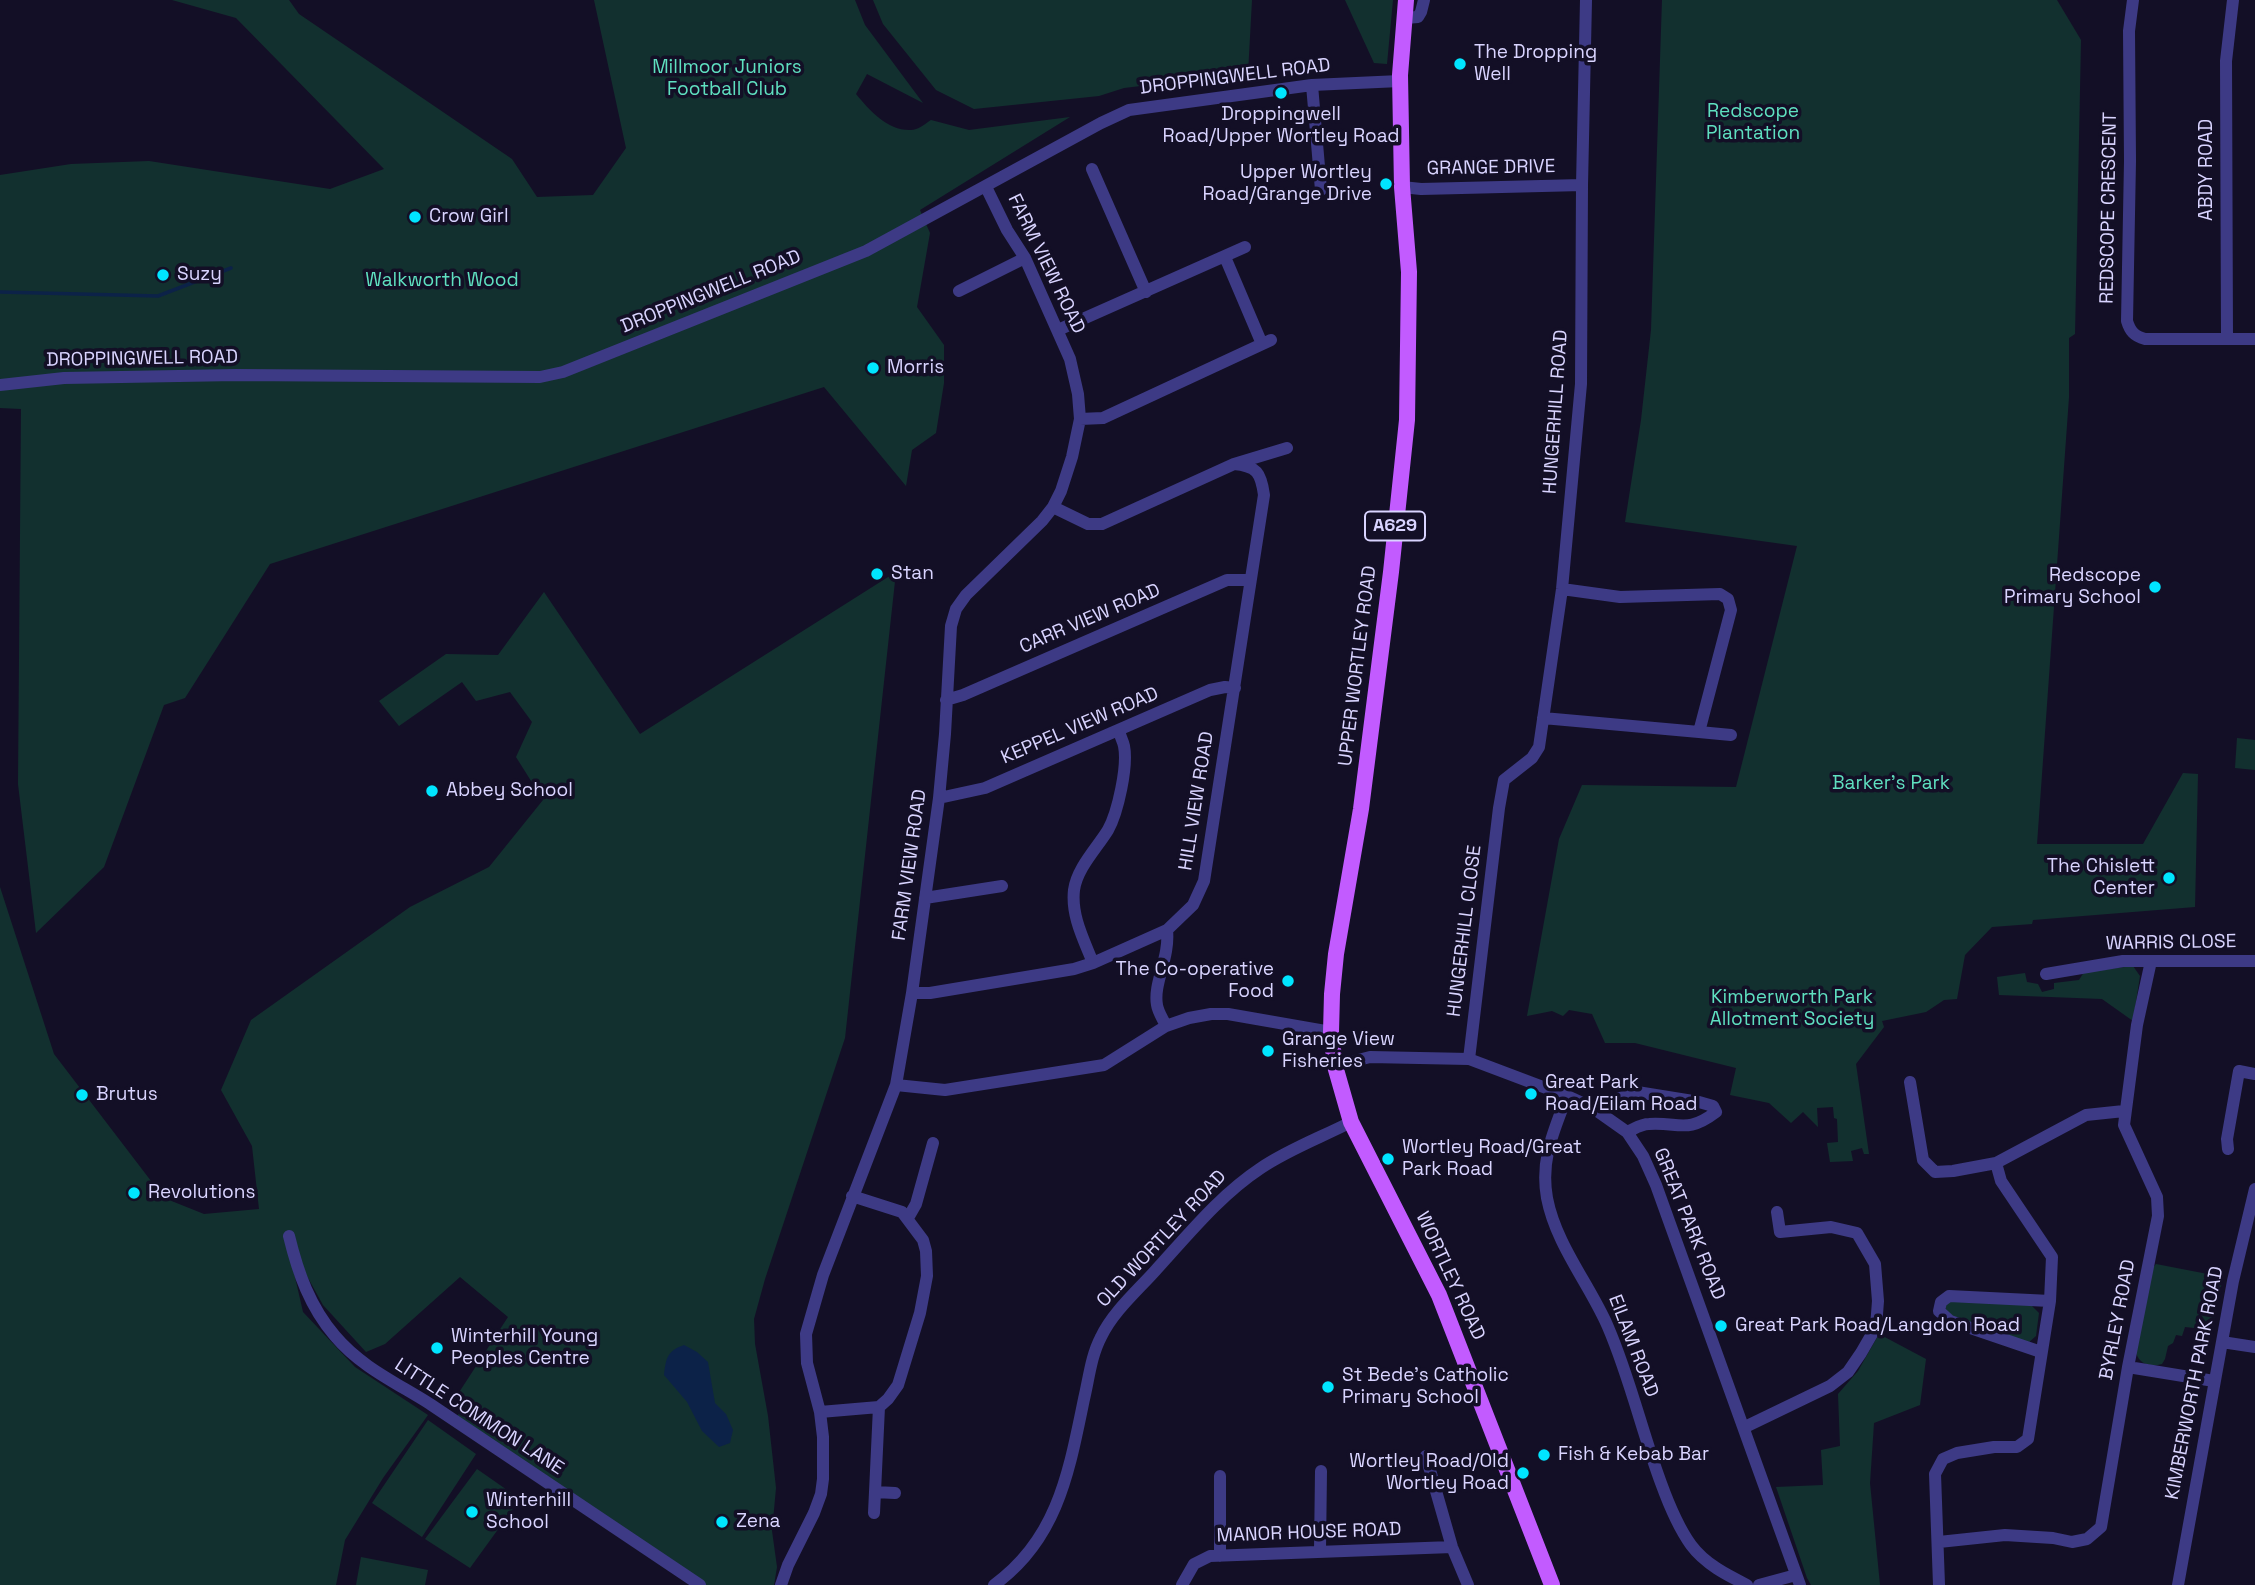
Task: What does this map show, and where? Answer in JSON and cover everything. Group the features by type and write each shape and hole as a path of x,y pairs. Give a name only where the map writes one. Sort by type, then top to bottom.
{"main road":[{"name":"UPPER WORTLEY ROAD","path":"1335,1066 1331,1032 1336,954 1361,809 1407,420 1409,272 1402,187 1400,81 1406,0"},
{"name":"WORTLEY ROAD","path":"1335,1066 1351,1122 1439,1295 1552,1585"}],"street":[{"path":"1405,18 1418,17 1424,0"},
{"name":"HUNGERHILL ROAD","path":"1499,808 1504,780 1532,758 1539,747 1562,589 1581,384 1581,185 1586,0"},
{"name":"REDSCOPE CRESCENT","path":"2133,0 2129,31 2127,321 2137,337 2145,339 2255,340"},
{"name":"ABDY ROAD","path":"2227,339 2226,61 2233,0"},
{"name":"DROPPINGWELL ROAD","path":"0,385 64,378 130,377 540,377 563,372 866,251 1129,110 1312,85 1400,81"},
{"path":"1312,85 1321,190"},
{"path":"1093,169 1146,292"},
{"name":"GRANGE DRIVE","path":"1402,187 1421,189 1581,185"},
{"name":"FARM VIEW ROAD","path":"781,1585 821,1494 824,1461 820,1412 807,1363 806,1334 823,1275 896,1085 912,993 939,798 951,626 956,609 965,595 1042,521 1053,507 1072,457 1080,419 1078,394 1070,359 1025,258 1007,230 986,187"},
{"path":"1058,330 1245,247"},
{"path":"1080,419 1103,418 1266,342 1225,257"},
{"path":"959,291 1025,258"},
{"path":"1053,507 1088,524 1102,524 1234,464 1287,447"},
{"name":"HILL VIEW ROAD","path":"912,993 930,993 1074,969 1167,930 1193,905 1204,881 1264,495 1262,480 1255,469 1234,464"},
{"name":"CARR VIEW ROAD","path":"946,700 1227,580 1250,580"},
{"path":"1562,589 1620,597 1720,594 1728,599 1731,610 1699,732"},
{"name":"KEPPEL VIEW ROAD","path":"939,798 985,788 1210,690 1234,688"},
{"path":"1543,718 1731,735"},
{"path":"1093,962 1073,906 1074,887 1116,810 1125,748 1119,731"},
{"name":"HUNGERHILL CLOSE","path":"1469,1059 1499,808"},
{"path":"925,898 1002,886"},
{"path":"1166,1026 1157,1007 1157,994 1167,952 1167,930"},
{"name":"BYRLEY ROAD","path":"1939,1542 2005,1535 2072,1542 2087,1539 2101,1527 2128,1367 2158,1216 2157,1197 2124,1125 2137,1025 2151,961"},
{"name":"WARRIS CLOSE","path":"2046,974 2098,964 2255,961"},
{"path":"896,1085 945,1090 1104,1065 1166,1026 1189,1017 1211,1014 1228,1014 1331,1032"},
{"name":"GREAT PARK ROAD","path":"1335,1066 1370,1057 1469,1059 1593,1108 1627,1132 1643,1156 1656,1185 1798,1580"},
{"path":"2228,1149 2227,1139 2239,1071 2255,1074"},
{"path":"1910,1082 1923,1160 1935,1172 1996,1163 2086,1115 2124,1111"},
{"path":"1593,1108 1637,1092 1699,1102 1713,1106 1716,1112 1702,1122 1686,1126 1646,1124 1627,1132"},
{"name":"EILAM ROAD","path":"1567,1096 1545,1162 1547,1198 1557,1228 1608,1327 1631,1385 1647,1444 1673,1514 1692,1546 1712,1566 1747,1585"},
{"name":"OLD WORTLEY ROAD","path":"995,1585 1034,1549 1054,1512 1064,1487 1092,1361 1101,1338 1116,1313 1210,1212 1245,1179 1270,1162 1351,1122"},
{"path":"908,1218 916,1204 933,1149"},
{"path":"1939,1585 1935,1474 1942,1460 1958,1453 1994,1447 2017,1447 2028,1439 2050,1301 2052,1257 2001,1181 1996,1163"},
{"name":"KIMBERWORTH PARK ROAD","path":"2178,1585 2214,1381 2255,1189"},
{"path":"820,1412 879,1407 888,1399 898,1385 920,1313 927,1276 926,1251 918,1230 908,1218 902,1212 852,1196"},
{"path":"1745,1427 1830,1386 1848,1372 1876,1327 1878,1301 1875,1264 1857,1233 1831,1227 1780,1232 1777,1212"},
{"name":"LITTLE COMMON LANE","path":"289,1236 297,1271 317,1314 337,1339 372,1370 428,1403 700,1585"},
{"path":"2041,1352 1950,1321 1940,1311 1941,1302 1949,1296 2050,1301"},
{"path":"2222,1342 2255,1347"},
{"path":"2128,1367 2214,1381"},
{"path":"874,1513 879,1407"},
{"path":"1426,1456 1452,1547 1468,1585"},
{"path":"1320,1550 1321,1471"},
{"path":"1220,1476 1220,1556"},
{"path":"875,1492 895,1493"},
{"name":"MANOR HOUSE ROAD","path":"1182,1585 1194,1564 1202,1558 1320,1550 1452,1547"},
{"path":"1759,1585 1798,1580"}],"green space":[{"path":"172,0 289,0 299,14 512,159 537,197 593,195 626,148 594,0 855,0 865,25 923,103 867,74 856,94 887,124 911,130 931,120 969,130 1070,117 920,210 930,233 917,307 944,345 944,383 936,433 912,450 906,486 824,387 270,564 185,698 164,705 104,867 36,933 18,784 21,409 0,408 0,175 71,164 149,161 330,189 384,169 236,18"},
{"path":"873,0 1252,0 1248,73 1124,88 1099,96 974,109 936,90 883,24"},
{"path":"1345,0 1393,0 1387,64 1374,63"},
{"name":"Barker's Park","path":"1662,0 2057,0 2081,40 2075,334 2069,338 2069,397 2037,844 2143,844 2183,773 2198,774 2195,907 2033,920 2032,924 1992,927 1965,955 1957,999 1944,1000 1926,1012 1882,1021 1884,1027 1856,1064 1869,1154 1864,1154 1862,1148 1851,1151 1853,1161 1830,1162 1827,1143 1838,1142 1837,1119 1834,1118 1833,1107 1817,1108 1818,1127 1803,1112 1791,1123 1769,1103 1730,1095 1736,1068 1635,1043 1605,1043 1592,1014 1569,1010 1563,1016 1552,1011 1527,1016 1559,839 1582,785 1736,787 1797,546 1625,522 1641,420 1651,330"},
{"path":"896,572 845,1038 754,1319 755,1344 768,1416 776,1488 772,1531 777,1567 774,1585 700,1585 457,1417 465,1402 456,1397 508,1317 460,1277 385,1344 366,1352 323,1305 286,1238 303,1312 355,1367 428,1415 383,1478 345,1540 336,1585 0,1585 0,887 54,1054 164,1198 204,1214 259,1209 252,1146 221,1090 251,1020 410,907 489,867 543,800 516,757 532,722 510,692 476,701 462,682 399,726 379,701 446,654 498,655 544,592 640,734"},
{"path":"2237,738 2255,740 2255,770 2235,768"},
{"path":"2133,966 2140,976 2133,1021 2102,999 1999,995 1997,977 2025,973 2027,982 2038,984 2042,992 2054,989 2054,983 2079,980 2084,972"},
{"path":"2156,1264 2223,1277 2212,1330 2185,1327 2182,1336 2176,1335 2173,1343 2168,1346 2162,1364 2154,1365 2143,1363 2136,1353 2151,1270"},
{"path":"1949,1301 2031,1305 2039,1313 2036,1336 2028,1343 1947,1314 1945,1305"},
{"path":"1879,1334 1926,1359 1920,1405 1874,1423 1870,1483 1880,1585 1811,1585 1776,1487 1823,1485 1821,1450 1840,1446 1838,1394 1858,1371"},
{"path":"428,1420 476,1454 422,1537 372,1503"},
{"path":"477,1469 520,1499 470,1568 425,1539"},
{"path":"361,1557 428,1570 425,1585 356,1585"}],"water":[{"path":"684,1345 708,1362 715,1403 726,1414 733,1430 730,1443 719,1447 702,1431 687,1402 664,1375 668,1356"}],"waterway":[{"path":"0,292 158,296 231,268"}],"place":[{"name":"The Dropping Well","path":"1460,64"},
{"name":"Droppingwell Road/Upper Wortley Road","path":"1281,93"},
{"name":"Upper Wortley Road/Grange Drive","path":"1386,184"},
{"name":"Crow Girl","path":"415,217"},
{"name":"Suzy","path":"163,275"},
{"name":"Morris","path":"873,368"},
{"name":"Stan","path":"877,574"},
{"name":"Redscope Primary School","path":"2155,587"},
{"name":"Abbey School","path":"432,791"},
{"name":"The Chislett Center","path":"2169,878"},
{"name":"The Co-operative Food","path":"1288,981"},
{"name":"Grange View Fisheries","path":"1268,1051"},
{"name":"Great Park Road/Eilam Road","path":"1531,1094"},
{"name":"Brutus","path":"82,1095"},
{"name":"Wortley Road/Great Park Road","path":"1388,1159"},
{"name":"Revolutions","path":"134,1193"},
{"name":"Great Park Road/Langdon Road","path":"1721,1326"},
{"name":"Winterhill Young Peoples Centre","path":"437,1348"},
{"name":"St Bede's Catholic Primary School","path":"1328,1387"},
{"name":"Fish & Kebab Bar","path":"1544,1455"},
{"name":"Wortley Road/Old Wortley Road","path":"1523,1473"},
{"name":"Winterhill School","path":"472,1512"},
{"name":"Zena","path":"722,1522"}],"park label":[{"name":"Millmoor Juniors Football Club","path":"727,79"},
{"name":"Redscope Plantation","path":"1753,123"},
{"name":"Walkworth Wood","path":"442,281"},
{"name":"Kimberworth Park Allotment Society","path":"1792,1009"}]}
